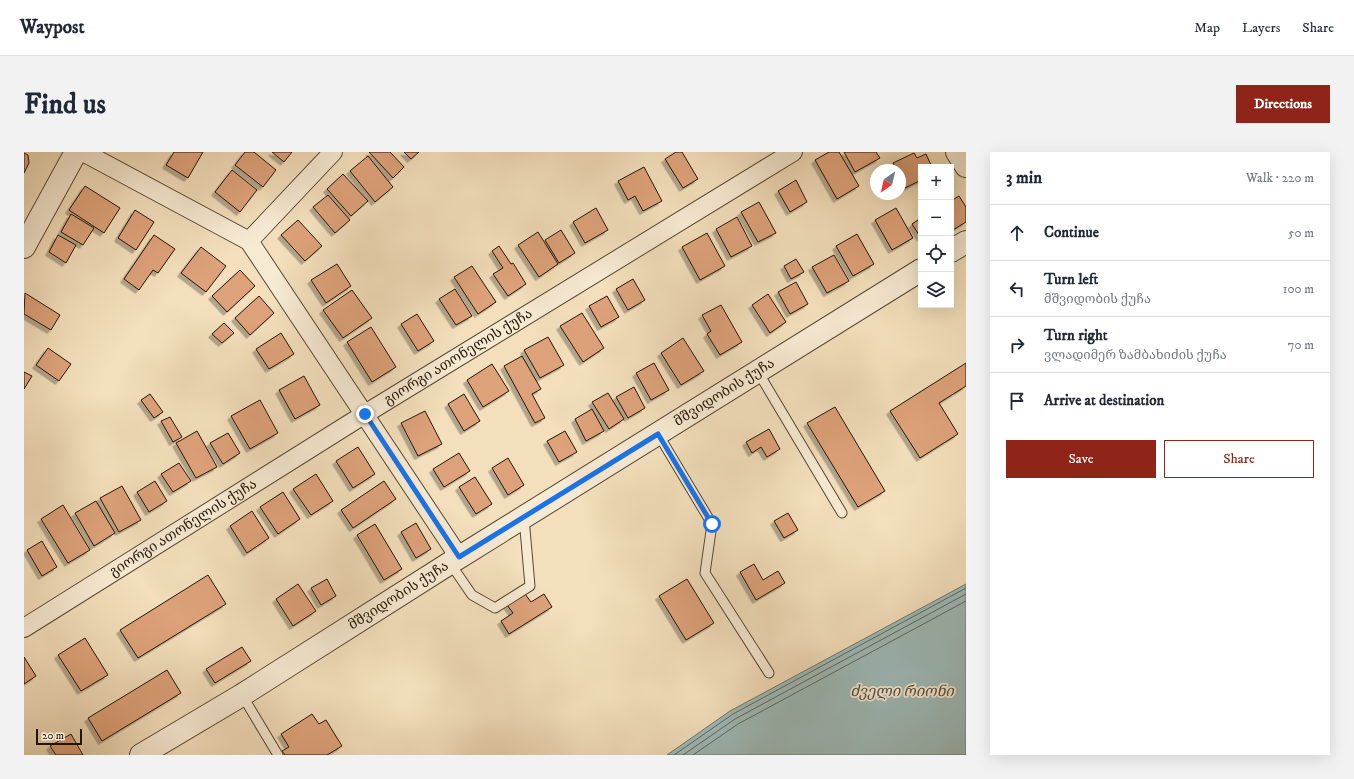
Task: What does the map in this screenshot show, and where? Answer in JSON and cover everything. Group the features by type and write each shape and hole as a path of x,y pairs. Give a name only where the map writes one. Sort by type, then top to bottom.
{"street":[{"path":"24,247 76,152"},
{"path":"83,152 249,241 365,414 454,560"},
{"path":"249,241 334,152"},
{"name":"გიორგი ათონელის ქუჩა","path":"24,628 365,414 792,152"},
{"path":"957,152 966,166"},
{"path":"954,249 966,242"},
{"name":"მშვიდობის ქუჩა","path":"141,755 242,695 454,560 918,272"}],"lane":[{"path":"758,372 842,513"},
{"path":"658,434 712,524 705,573 769,673"},
{"path":"454,560 472,595 495,608 530,586 524,517"},
{"path":"242,695 278,755"}],"water":[{"name":"ძველი რიონი","path":"966,584 966,755 667,755 730,711"}],"building":[{"path":"174,152 203,152 188,178 166,165"},
{"path":"245,152 254,152 276,170 263,187 235,165"},
{"path":"272,152 292,152 284,162"},
{"path":"369,152 390,152 404,167 393,178"},
{"path":"404,152 419,152 411,159"},
{"path":"676,152 682,152 698,179 683,188 665,159"},
{"path":"829,152 839,152 859,186 837,199 815,160"},
{"path":"844,152 876,152 880,158 855,172"},
{"path":"24,153 28,155 29,163 24,173"},
{"path":"914,153 917,158 926,154 931,164 918,164 918,182 906,188 906,164 893,163"},
{"path":"368,156 393,187 375,202 350,171"},
{"path":"644,167 662,201 643,211 635,196 628,200 618,181"},
{"path":"232,170 257,190 240,212 215,192"},
{"path":"343,174 368,201 351,216 327,189"},
{"path":"796,180 807,202 790,212 778,191"},
{"path":"85,186 120,208 104,233 69,210"},
{"path":"328,195 350,220 335,233 313,207"},
{"path":"959,196 966,207 966,222 954,229 954,200"},
{"path":"759,202 776,233 758,242 741,212"},
{"path":"596,208 608,230 585,243 573,222"},
{"path":"896,208 913,238 892,250 875,220"},
{"path":"135,210 154,222 136,250 118,238"},
{"path":"71,214 94,228 83,245 61,232"},
{"path":"737,217 752,246 731,257 716,229"},
{"path":"298,220 322,246 305,261 281,235"},
{"path":"918,220 918,233 912,224"},
{"path":"561,230 575,253 559,263 545,240"},
{"path":"538,232 558,264 539,277 518,245"},
{"path":"707,233 725,266 700,280 682,247"},
{"path":"857,234 874,264 853,276 836,246"},
{"path":"58,235 76,245 66,263 49,252"},
{"path":"154,235 175,249 158,273 153,270 139,290 124,279"},
{"path":"499,246 511,264 513,263 526,284 508,296 493,274 503,268 492,251"},
{"path":"201,247 226,266 206,292 181,273"},
{"path":"834,255 849,281 827,293 812,267"},
{"path":"796,259 804,272 791,279 784,266"},
{"path":"337,264 351,286 326,303 311,280"},
{"path":"472,266 496,302 478,314 454,277"},
{"path":"240,270 255,286 227,312 212,296"},
{"path":"633,279 645,300 628,310 616,289"},
{"path":"796,282 808,304 790,314 778,292"},
{"path":"455,289 472,316 456,325 439,299"},
{"path":"352,290 372,318 343,338 323,310"},
{"path":"25,293 60,315 51,330 24,314"},
{"path":"768,294 786,322 770,333 752,305"},
{"path":"259,296 274,313 250,335 235,318"},
{"path":"607,296 619,317 601,327 589,306"},
{"path":"721,305 742,342 720,355 707,334 711,331 702,315"},
{"path":"582,313 604,348 583,362 560,326"},
{"path":"417,314 434,341 418,351 401,324"},
{"path":"224,323 234,333 222,343 212,334"},
{"path":"371,327 396,367 372,382 347,342"},
{"path":"281,333 294,354 269,369 256,349"},
{"path":"548,337 564,365 540,378 524,350"},
{"path":"683,338 704,371 681,385 661,353"},
{"path":"48,348 71,364 59,381 36,365"},
{"path":"522,356 541,389 532,394 545,418 535,423 504,366"},
{"path":"654,363 669,390 651,400 636,373"},
{"path":"966,363 966,386 939,403 958,434 920,458 890,411"},
{"path":"492,364 509,391 483,407 467,380"},
{"path":"24,372 32,376 24,389"},
{"path":"304,376 320,405 295,419 279,390"},
{"path":"634,387 645,408 628,418 616,397"},
{"path":"608,393 624,419 609,429 592,402"},
{"path":"150,394 163,412 154,418 141,400"},
{"path":"464,394 480,421 464,431 448,404"},
{"path":"260,400 278,433 250,449 231,416"},
{"path":"835,407 885,491 858,507 807,423"},
{"path":"592,409 604,431 586,441 575,419"},
{"path":"425,411 442,444 418,456 401,423"},
{"path":"170,417 182,437 173,442 161,421"},
{"path":"769,429 780,449 767,457 761,447 752,453 746,442"},
{"path":"197,431 217,467 196,478 176,443"},
{"path":"565,431 577,452 559,462 547,441"},
{"path":"228,433 240,453 223,464 210,443"},
{"path":"358,447 375,474 353,488 336,461"},
{"path":"459,453 470,471 444,487 433,469"},
{"path":"508,458 524,485 508,495 492,468"},
{"path":"179,463 191,481 173,492 161,474"},
{"path":"316,474 333,501 311,515 293,489"},
{"path":"475,477 492,504 476,514 459,487"},
{"path":"155,481 167,501 149,512 137,492"},
{"path":"384,481 396,499 353,528 341,510"},
{"path":"122,486 141,520 119,532 100,498"},
{"path":"283,492 300,519 278,534 260,507"},
{"path":"96,501 115,533 94,546 75,513"},
{"path":"63,505 90,550 68,563 41,519"},
{"path":"252,511 269,538 247,553 230,526"},
{"path":"788,513 798,530 784,538 774,521"},
{"path":"416,523 431,549 416,558 401,532"},
{"path":"375,524 402,569 384,580 357,535"},
{"path":"42,541 57,567 42,576 27,550"},
{"path":"754,564 763,580 778,571 785,583 756,600 740,572"},
{"path":"208,575 226,604 138,658 120,630"},
{"path":"327,579 336,596 321,605 311,588"},
{"path":"687,579 714,623 686,640 659,596"},
{"path":"298,584 316,611 293,626 276,599"},
{"path":"525,594 531,602 544,594 552,607 509,634 501,621 513,613 507,605"},
{"path":"85,638 108,675 81,691 58,655"},
{"path":"242,647 251,661 215,683 206,669"},
{"path":"24,657 36,676 24,684"},
{"path":"167,670 181,693 102,741 88,718"},
{"path":"312,714 319,724 326,720 342,746 327,755 285,755 282,751 289,747 281,734"},
{"path":"71,734 83,755 56,755 50,746"}],"route":[{"path":"365,414 459,557 658,434 712,524"}]}
